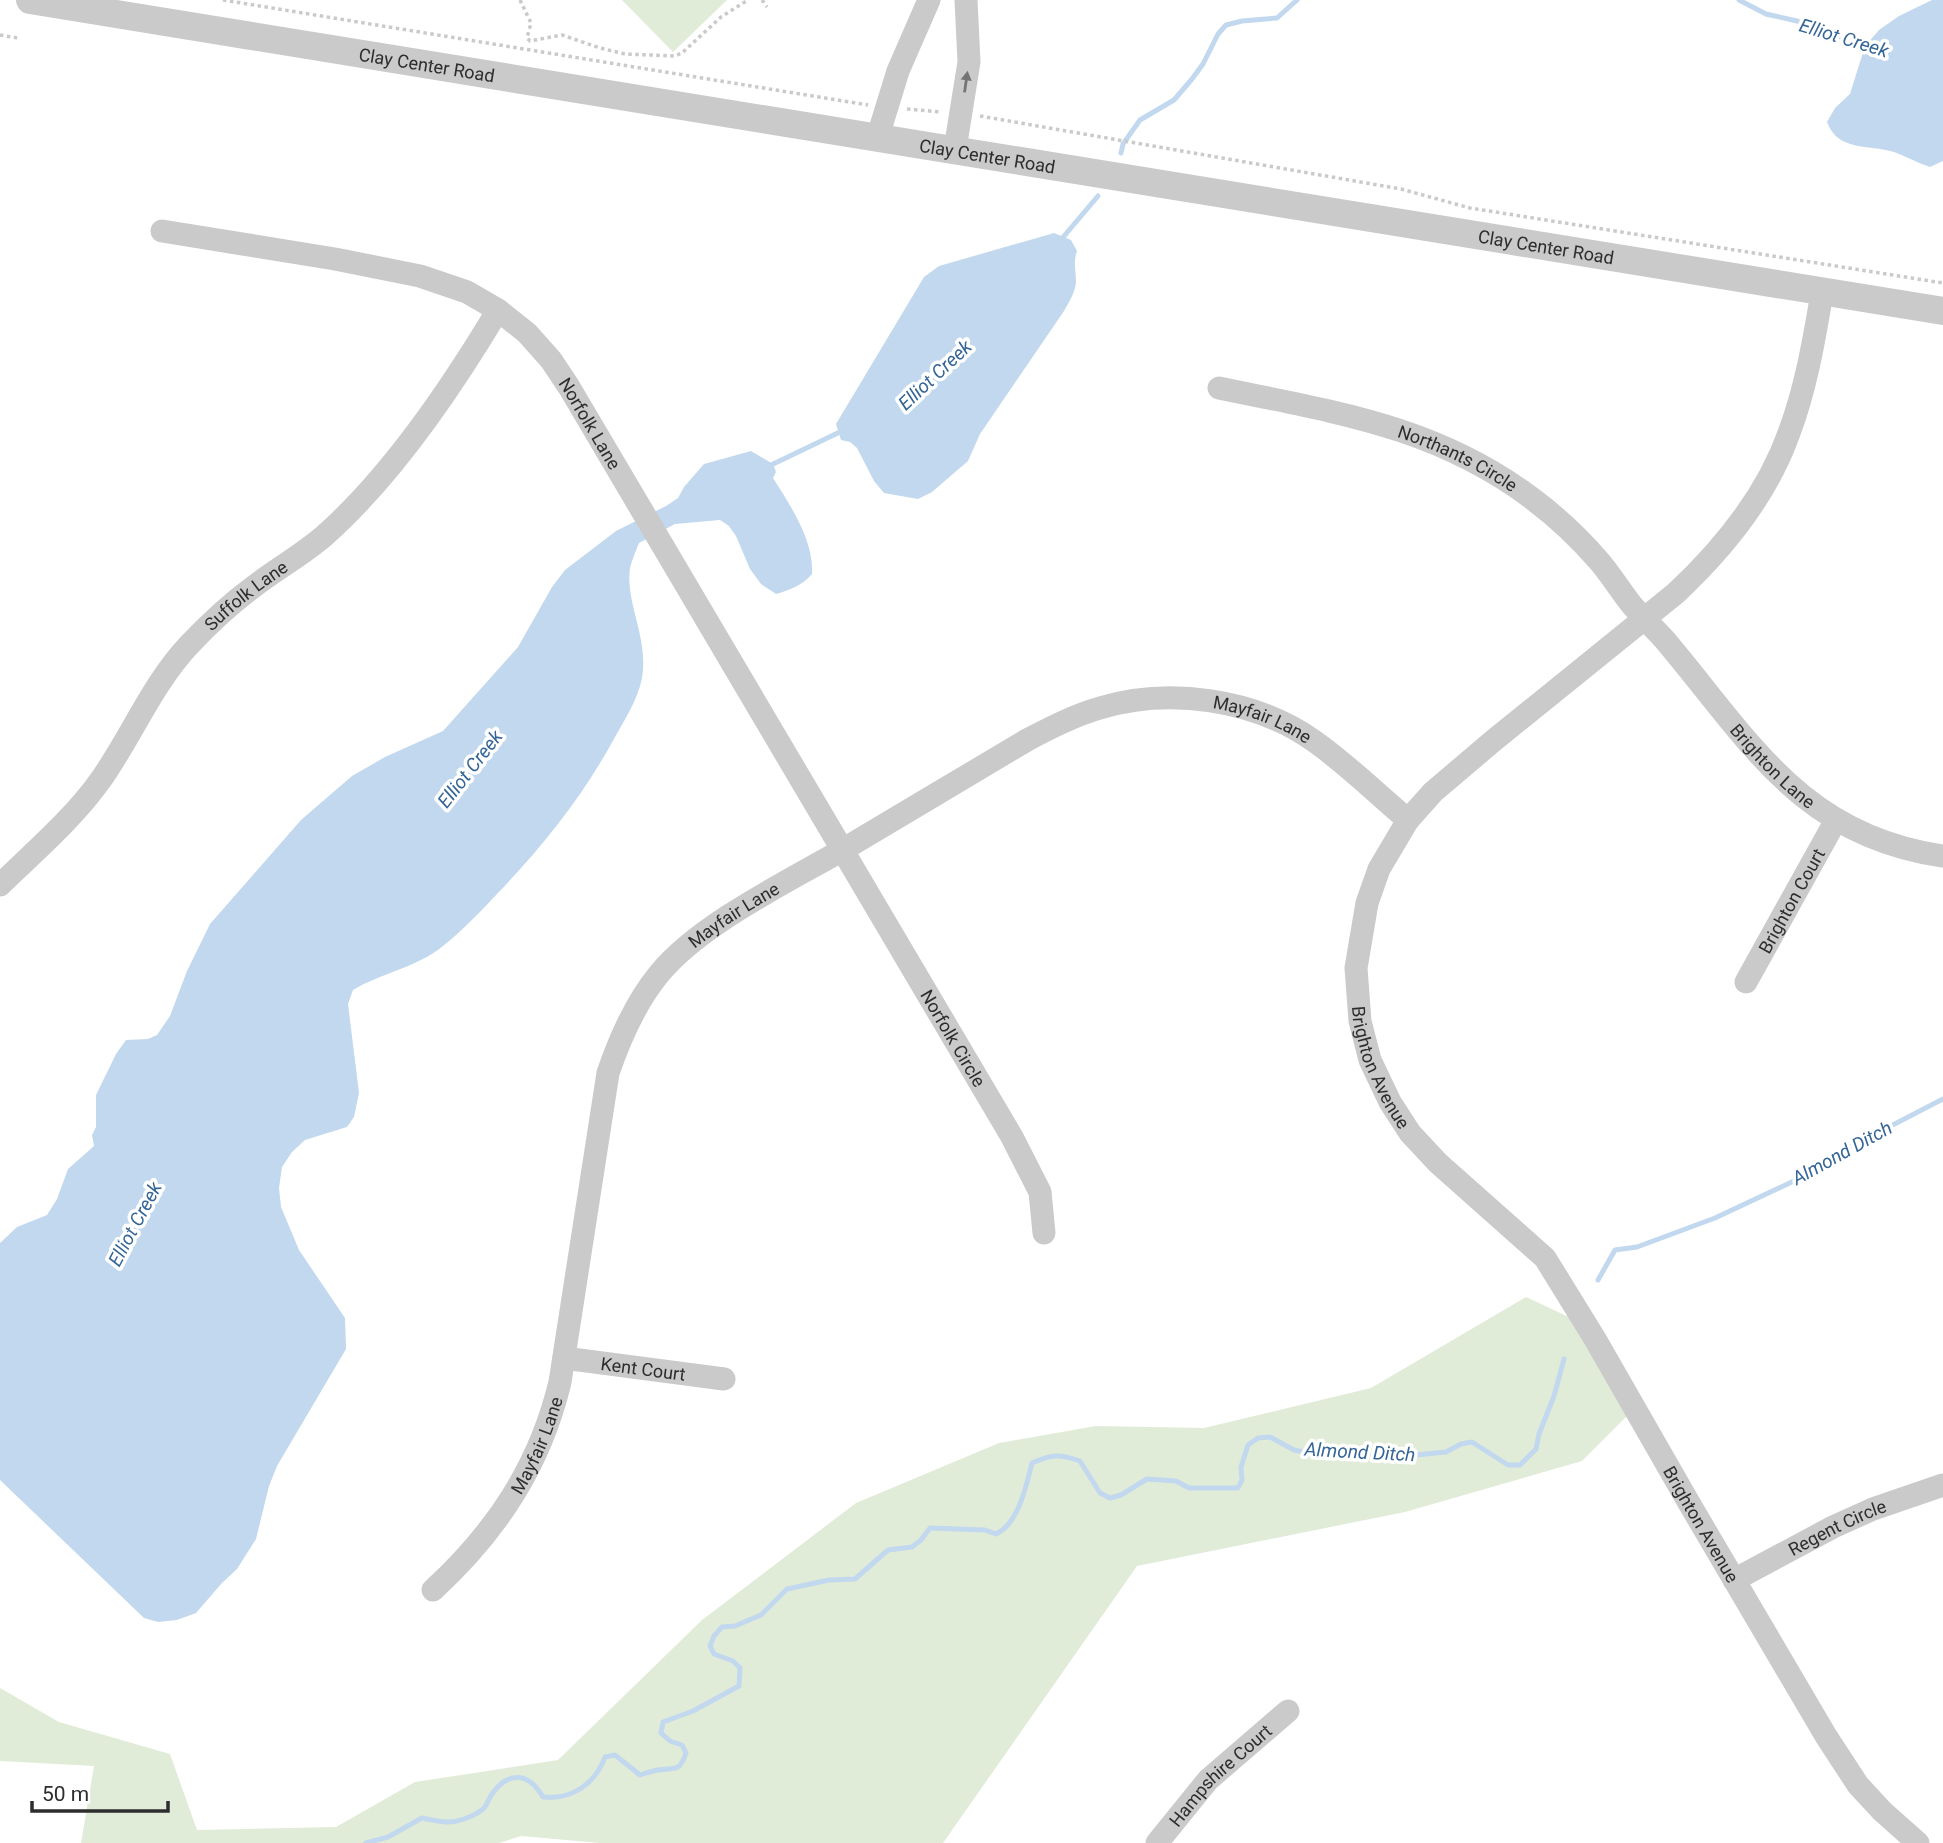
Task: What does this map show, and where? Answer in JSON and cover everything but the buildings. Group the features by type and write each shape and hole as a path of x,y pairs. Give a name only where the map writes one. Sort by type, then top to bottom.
{"street":[{"name":"Clay Center Road","path":"30,0 1943,311"},
{"path":"878,136 898,71 929,0"},
{"path":"955,149 969,62 966,0"},
{"name":"Norfolk Lane","path":"162,232 335,259 420,276 467,292 498,310 527,332 551,360 843,850"},
{"name":"Brighton Avenue","path":"1822,293 1800,399 1788,436 1766,485 1748,513 1704,566 1644,619 1433,792 1408,820 1380,869 1367,903 1356,968 1360,1021 1370,1060 1390,1102 1419,1143 1438,1163 1545,1258 1858,1785 1918,1843"},
{"name":"Suffolk Lane","path":"0,885 77,809 101,780 165,675 187,647 251,588 322,538 377,483 416,433 498,310"},
{"name":"Northants Circle","path":"1219,388 1384,424 1420,436 1477,462 1502,477 1575,534 1644,619"},
{"name":"Brighton Lane","path":"1644,619 1662,637 1761,759 1783,780 1836,820 1888,842 1943,856"},
{"name":"Mayfair Lane","path":"433,1590 464,1561 502,1513 536,1456 554,1408 564,1358 608,1073 619,1041 637,1005 659,973 686,948 718,924 780,885 1054,726 1100,708 1141,700 1191,699 1256,711 1314,741 1408,820"},
{"name":"Brighton Court","path":"1746,982 1836,820"},
{"name":"Norfolk Circle","path":"843,850 1036,1181 1040,1192 1044,1233"},
{"name":"Kent Court","path":"564,1358 724,1379"},
{"name":"Regent Circle","path":"1734,1580 1873,1508 1943,1485"},
{"name":"Hampshire Court","path":"1157,1843 1208,1780 1288,1711"}],"path":[{"path":"223,0 887,107 961,114 1401,189 1470,208 1943,283"},
{"path":"520,0 531,23 527,38 530,41 562,35 611,51 666,56 682,53 708,27 748,0"},
{"path":"762,0 767,6"},
{"path":"0,35 18,38"}],"green space":[{"path":"622,0 727,0 673,52"},
{"path":"1526,1297 1571,1318 1627,1416 1582,1461 1405,1512 1137,1566 943,1843 600,1843 521,1836 499,1843 81,1843 94,1766 0,1761 0,1688 59,1722 170,1754 197,1830 336,1827 415,1782 558,1760 702,1620 856,1503 999,1443 1096,1426 1204,1428 1371,1388"}],"water":[{"path":"1932,0 1943,0 1943,161 1930,167 1894,152 1846,143 1832,132 1827,122 1835,108 1850,94 1865,46 1879,30 1899,16"},
{"path":"1054,233 1071,240 1077,251 1073,294 980,434 968,461 932,492 918,499 884,493 874,481 857,448 850,442 841,440 836,424 924,277 939,266"},
{"path":"751,451 773,464 776,472 773,478 805,536 812,561 812,574 796,587 776,594 761,584 750,569 736,536 729,526 720,520 675,524 639,543 630,568 629,581 642,649 642,678 631,709 590,780 531,857 457,934 433,953 411,965 353,990 348,1004 359,1093 354,1117 347,1127 305,1140 292,1152 282,1167 279,1188 281,1207 299,1250 345,1318 346,1349 277,1466 269,1486 256,1539 237,1569 196,1613 177,1620 158,1622 144,1618 0,1480 0,1243 17,1227 47,1215 57,1199 68,1169 94,1146 92,1135 96,1127 96,1095 116,1054 126,1040 148,1039 157,1035 170,1016 187,971 210,924 301,820 352,776 385,757 443,731 518,647 552,587 565,570 616,531 678,498 704,464"}],"waterway":[{"name":"Elliot Creek","path":"1121,153 1123,144 1140,120 1174,100 1192,79 1226,25 1277,18 1297,0"},
{"name":"Elliot Creek","path":"1739,0 1766,14 1797,21 1870,48"},
{"name":"Elliot Creek","path":"1059,242 1098,196"},
{"name":"Elliot Creek","path":"769,466 842,431"},
{"name":"Almond Ditch","path":"1598,1280 1615,1250 1637,1247 1715,1218 1811,1173 1831,1157 1943,1099"},
{"name":"Almond Ditch","path":"366,1843 388,1837 422,1818 448,1822 472,1816 484,1808 498,1786 512,1778 525,1779 532,1783 543,1797 554,1797 573,1793 589,1782 605,1757 615,1755 640,1775 679,1766 686,1753 682,1745 670,1741 661,1733 663,1722 693,1711 739,1686 740,1668 733,1661 714,1654 710,1646 722,1627 735,1626 761,1615 787,1589 829,1580 855,1579 888,1550 912,1547 930,1528 985,1530 996,1534 1004,1529 1016,1513 1032,1463 1039,1460 1056,1456 1080,1461 1100,1493 1110,1498 1121,1495 1147,1479 1176,1481 1189,1488 1238,1488 1248,1445 1258,1438 1270,1437 1294,1450 1304,1452 1342,1449 1365,1454 1406,1456 1446,1452 1472,1442 1508,1465 1520,1465 1536,1449 1564,1359"}]}
